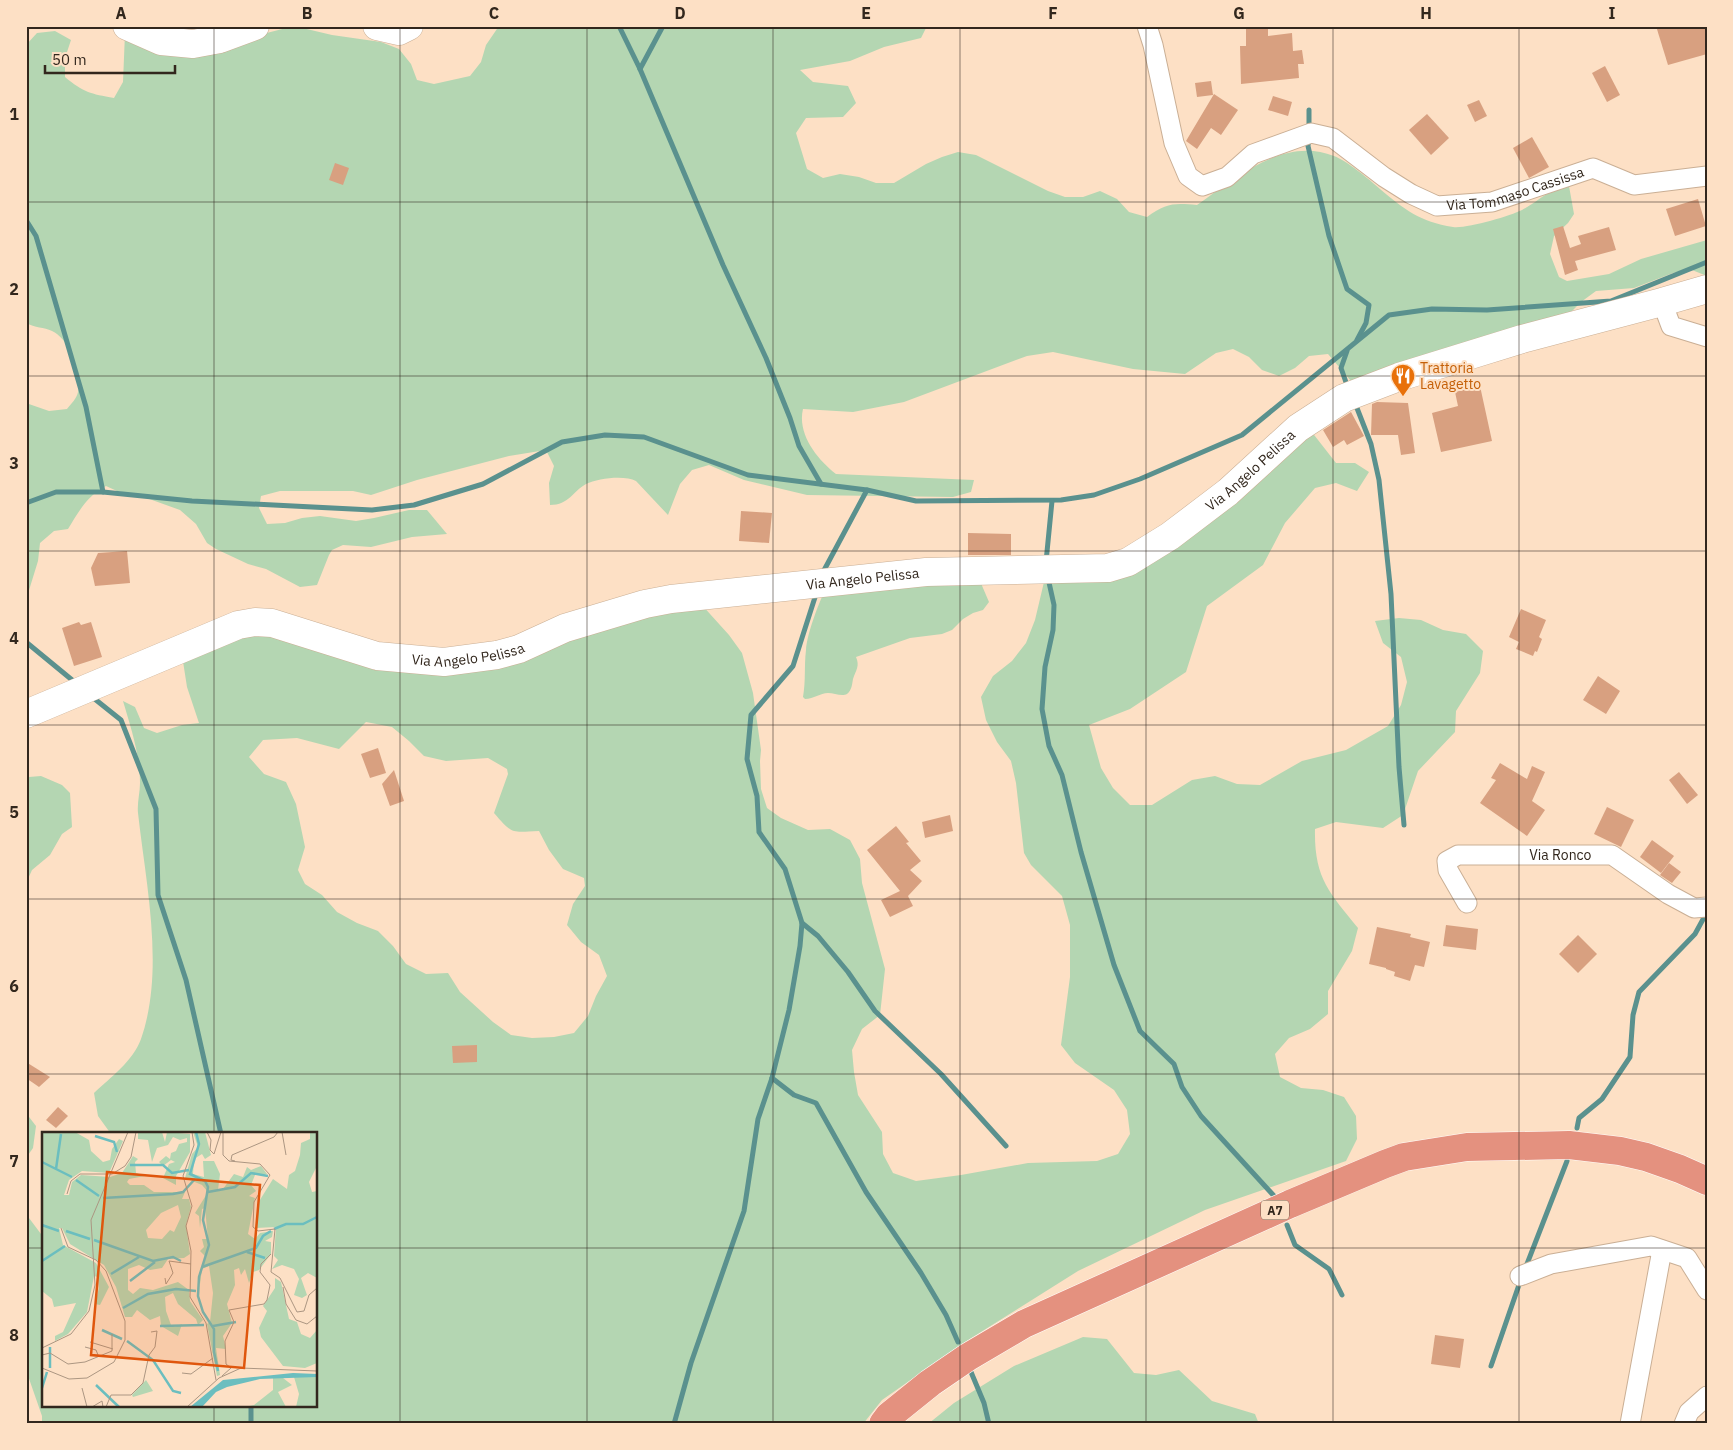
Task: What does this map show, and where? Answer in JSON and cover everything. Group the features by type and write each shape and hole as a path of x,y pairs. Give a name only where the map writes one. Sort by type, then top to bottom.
{"highway":[{"name":"A7","path":"883,1424 889,1416 930,1384 1024,1324 1290,1204 1404,1157 1466,1147 1569,1145 1620,1151 1680,1168 1707,1181"}],"street":[{"path":"127,26 161,41 193,44 220,39 255,26"},
{"path":"378,26 398,31 409,26"},
{"name":"Via Tommaso Cassissa","path":"1147,26 1153,45 1174,142 1188,176 1202,186 1227,177 1253,154 1311,133 1333,138 1384,177 1411,194 1437,206 1492,202 1593,168 1634,185 1707,176"},
{"name":"Via Angelo Pelissa","path":"26,714 230,628 255,622 272,623 291,628 377,656 444,662 497,655 519,649 565,628 644,604 671,599 926,572 1108,568 1128,562 1170,536 1228,492 1298,428 1344,398 1399,377 1522,339 1707,289"},
{"path":"1662,302 1671,326 1707,337"},
{"name":"Via Ronco","path":"1467,903 1448,870 1447,861 1458,855 1612,855 1668,894 1694,908 1707,907"},
{"path":"1520,1276 1551,1264 1651,1246 1687,1258 1707,1290"},
{"path":"1630,1424 1662,1250"},
{"path":"1684,1424 1689,1412 1707,1396"}],"green space":[{"path":"294,26 332,35 381,42 399,49 411,64 417,80 434,84 470,76 481,62 486,45 499,26 927,26 921,38 884,47 850,61 800,70 813,82 848,86 856,103 843,117 806,118 796,133 807,169 823,178 840,174 859,177 876,183 894,183 926,164 958,152 976,155 1048,191 1065,197 1083,197 1100,191 1117,199 1129,212 1147,217 1170,205 1197,205 1244,172 1261,163 1297,151 1315,151 1334,156 1345,162 1413,214 1431,222 1453,227 1477,224 1508,215 1528,207 1557,189 1569,186 1574,214 1568,223 1554,236 1550,254 1559,277 1567,281 1609,274 1641,259 1707,240 1707,276 1692,270 1673,273 1634,288 1596,291 1568,315 1351,381 1328,354 1309,356 1295,368 1279,376 1262,370 1249,357 1233,349 1216,353 1185,374 1133,369 1053,352 1027,356 904,402 853,412 803,409 803,428 810,445 822,461 836,474 974,480 971,492 953,497 807,495 744,480 709,465 692,470 680,484 668,515 636,481 625,478 611,478 591,482 562,503 550,505 549,483 554,466 546,450 509,456 417,480 371,495 353,491 280,491 261,496 259,508 267,524 285,523 302,518 320,516 356,521 409,510 427,510 447,534 412,537 371,547 343,545 332,550 317,585 300,587 266,569 248,564 216,549 207,543 196,524 180,510 106,486 89,499 68,529 54,531 40,543 38,561 26,600 26,403 49,411 67,409 74,401 79,385 73,358 64,341 52,331 26,323 26,45 37,33 55,31 71,40 65,58 65,77 88,92 114,98 123,82 125,33 200,50"},
{"path":"1311,431 1336,463 1355,463 1369,472 1357,491 1336,483 1315,488 1285,523 1263,565 1207,606 1186,672 1130,709 1089,725 1101,768 1113,788 1130,805 1152,805 1192,780 1215,776 1237,784 1260,785 1302,761 1346,750 1388,726 1401,705 1407,682 1401,657 1383,643 1375,621 1399,618 1421,620 1443,630 1466,634 1483,651 1480,673 1456,711 1455,732 1418,771 1403,815 1383,828 1336,822 1315,829 1317,860 1325,883 1331,894 1358,928 1352,951 1328,991 1328,1014 1310,1029 1289,1038 1275,1054 1280,1077 1301,1088 1323,1090 1344,1097 1356,1116 1357,1139 1346,1161 1205,1210 1078,1271 965,1342 882,1400 863,1424 42,1424 42,1416 26,1370 26,1214 42,1235 42,1408 318,1408 318,1132 110,1132 98,1116 94,1093 121,1068 137,1047 148,1012 152,985 152,927 138,813 140,773 123,701 135,707 144,728 157,733 182,725 199,723 187,687 182,655 258,630 397,668 579,634 701,604 729,635 742,653 753,693 761,750 761,789 767,808 781,818 808,830 830,829 850,840 860,859 862,883 885,969 880,1015 862,1029 852,1050 854,1072 858,1095 882,1132 883,1154 893,1173 916,1181 1028,1163 1097,1161 1118,1154 1130,1134 1127,1110 1114,1090 1075,1063 1061,1045 1070,977 1070,925 1062,896 1031,865 1024,853 1016,783 1011,761 997,742 986,720 981,697 993,676 1012,661 1026,643 1035,620 1044,582 1074,580","holes":["366,722 392,727 424,756 446,761 488,758 507,769 508,774 494,813 513,831 539,831 549,850 563,869 584,878 585,886 573,904 567,925 581,942 599,955 607,976 588,1016 574,1033 554,1037 532,1038 511,1035 493,1022 460,992 448,973 426,974 406,964 393,946 378,931 357,923 337,912 322,895 305,884 298,870 305,847 296,804 286,782 264,774 249,757 263,740 297,738 339,749"]},
{"path":"980,581 989,602 983,610 973,613 963,619 952,630 942,634 910,638 856,657 858,663 851,689 845,695 828,693 808,699 803,697 808,636 825,590"},
{"path":"41,776 62,785 70,793 72,827 62,834 50,855 32,870 27,881 26,907 26,778"},
{"path":"26,1113 36,1126 33,1148 26,1158"},
{"path":"1083,1337 1107,1339 1134,1373 1156,1375 1179,1370 1212,1401 1255,1414 1259,1424 928,1424 954,1403 1014,1366"}],"building":[{"path":"1246,26 1268,26 1268,36 1292,33 1293,51 1302,50 1304,64 1298,64 1299,78 1241,84 1240,46 1246,46"},
{"path":"1656,26 1707,26 1707,54 1668,65"},
{"path":"1605,66 1620,95 1607,102 1592,73"},
{"path":"1211,81 1213,95 1197,97 1195,83"},
{"path":"1214,94 1238,110 1221,135 1211,128 1197,149 1186,141"},
{"path":"1273,96 1292,102 1288,116 1268,110"},
{"path":"1479,100 1487,116 1475,122 1467,105"},
{"path":"1427,114 1449,138 1431,155 1409,130"},
{"path":"1532,137 1549,167 1529,178 1513,148"},
{"path":"335,163 349,168 343,185 329,180"},
{"path":"1698,199 1706,226 1675,236 1666,209"},
{"path":"1563,226 1570,248 1581,244 1578,236 1609,227 1616,250 1575,261 1578,270 1565,275 1553,229"},
{"path":"1480,386 1492,441 1441,452 1432,413 1458,406 1455,392"},
{"path":"1377,402 1408,403 1415,453 1401,455 1398,435 1371,435 1372,404"},
{"path":"1351,412 1364,436 1347,445 1344,440 1333,447 1323,430"},
{"path":"741,511 772,513 769,543 739,541"},
{"path":"968,533 1011,534 1011,555 968,555"},
{"path":"127,551 130,583 95,586 91,568 98,553"},
{"path":"1521,609 1546,620 1539,637 1542,639 1537,652 1535,651 1533,656 1516,649 1519,642 1509,637"},
{"path":"79,622 81,625 91,622 102,657 74,666 62,628"},
{"path":"1598,676 1620,691 1606,714 1583,700"},
{"path":"378,748 386,773 370,778 361,754"},
{"path":"1500,763 1527,779 1532,766 1545,772 1532,801 1545,810 1527,836 1480,803 1496,780 1491,778"},
{"path":"394,770 404,801 390,806 382,784"},
{"path":"1679,772 1698,795 1687,804 1669,780"},
{"path":"1607,807 1634,820 1621,847 1594,834"},
{"path":"950,815 953,831 925,838 922,822"},
{"path":"896,826 909,842 906,843 921,861 910,870 922,881 908,896 913,906 890,917 881,900 900,891 867,850"},
{"path":"1652,840 1674,856 1661,873 1640,857"},
{"path":"1669,863 1681,872 1672,883 1660,875"},
{"path":"1446,925 1478,929 1476,950 1443,946"},
{"path":"1377,927 1411,934 1410,937 1430,942 1424,967 1415,965 1410,981 1394,976 1395,972 1386,968 1369,964"},
{"path":"1578,935 1597,954 1578,973 1559,954"},
{"path":"477,1045 477,1062 453,1063 452,1046"},
{"path":"26,1062 50,1077 39,1087 26,1078"},
{"path":"58,1107 68,1116 56,1128 46,1120"},
{"path":"1435,1335 1464,1339 1460,1368 1431,1364"}],"waterway":[{"path":"619,26 640,69 723,265 766,358 799,446 821,484"},
{"path":"640,69 663,26"},
{"path":"1309,110 1309,130"},
{"path":"1309,138 1308,146 1329,236 1347,289 1369,305 1366,323 1357,340"},
{"path":"26,220 36,236 86,407 103,492"},
{"path":"26,503 56,492 103,492 192,501 372,510 414,505 483,484 562,442 605,435 644,437 748,475 867,490 916,501 1061,500 1094,495 1140,479 1242,435 1389,315 1432,309 1487,310 1611,301 1707,262"},
{"path":"1347,351 1341,368 1348,388"},
{"path":"1355,403 1371,444 1379,480 1391,594 1399,767 1404,825"},
{"path":"822,574 867,490"},
{"path":"1046,562 1052,501"},
{"path":"1048,578 1054,605 1053,630 1045,667 1042,709 1049,746 1062,775 1081,852 1114,965 1140,1031 1174,1064 1182,1087 1201,1116 1275,1197"},
{"path":"674,1424 691,1363 744,1211 758,1119 772,1078 789,1010 800,946 802,923 785,869 759,832 757,796 747,759 751,715 793,666 817,591"},
{"path":"26,642 77,684"},
{"path":"91,696 121,720 156,809 158,895 186,980 221,1132"},
{"path":"1577,1128 1579,1118 1602,1099 1630,1057 1633,1015 1639,992 1695,934 1707,912"},
{"path":"802,923 818,936 848,972 875,1011 941,1074 1006,1146"},
{"path":"772,1078 794,1095 816,1103 866,1192 921,1273 946,1315 958,1342"},
{"path":"1525,1269 1567,1161"},
{"path":"1287,1225 1295,1245 1329,1269 1342,1295"},
{"path":"1491,1366 1521,1279"},
{"path":"971,1372 984,1403 989,1424"},
{"path":"251,1408 251,1424"}],"place":[{"name":"Trattoria Lavagetto","path":"1403,397"}]}
